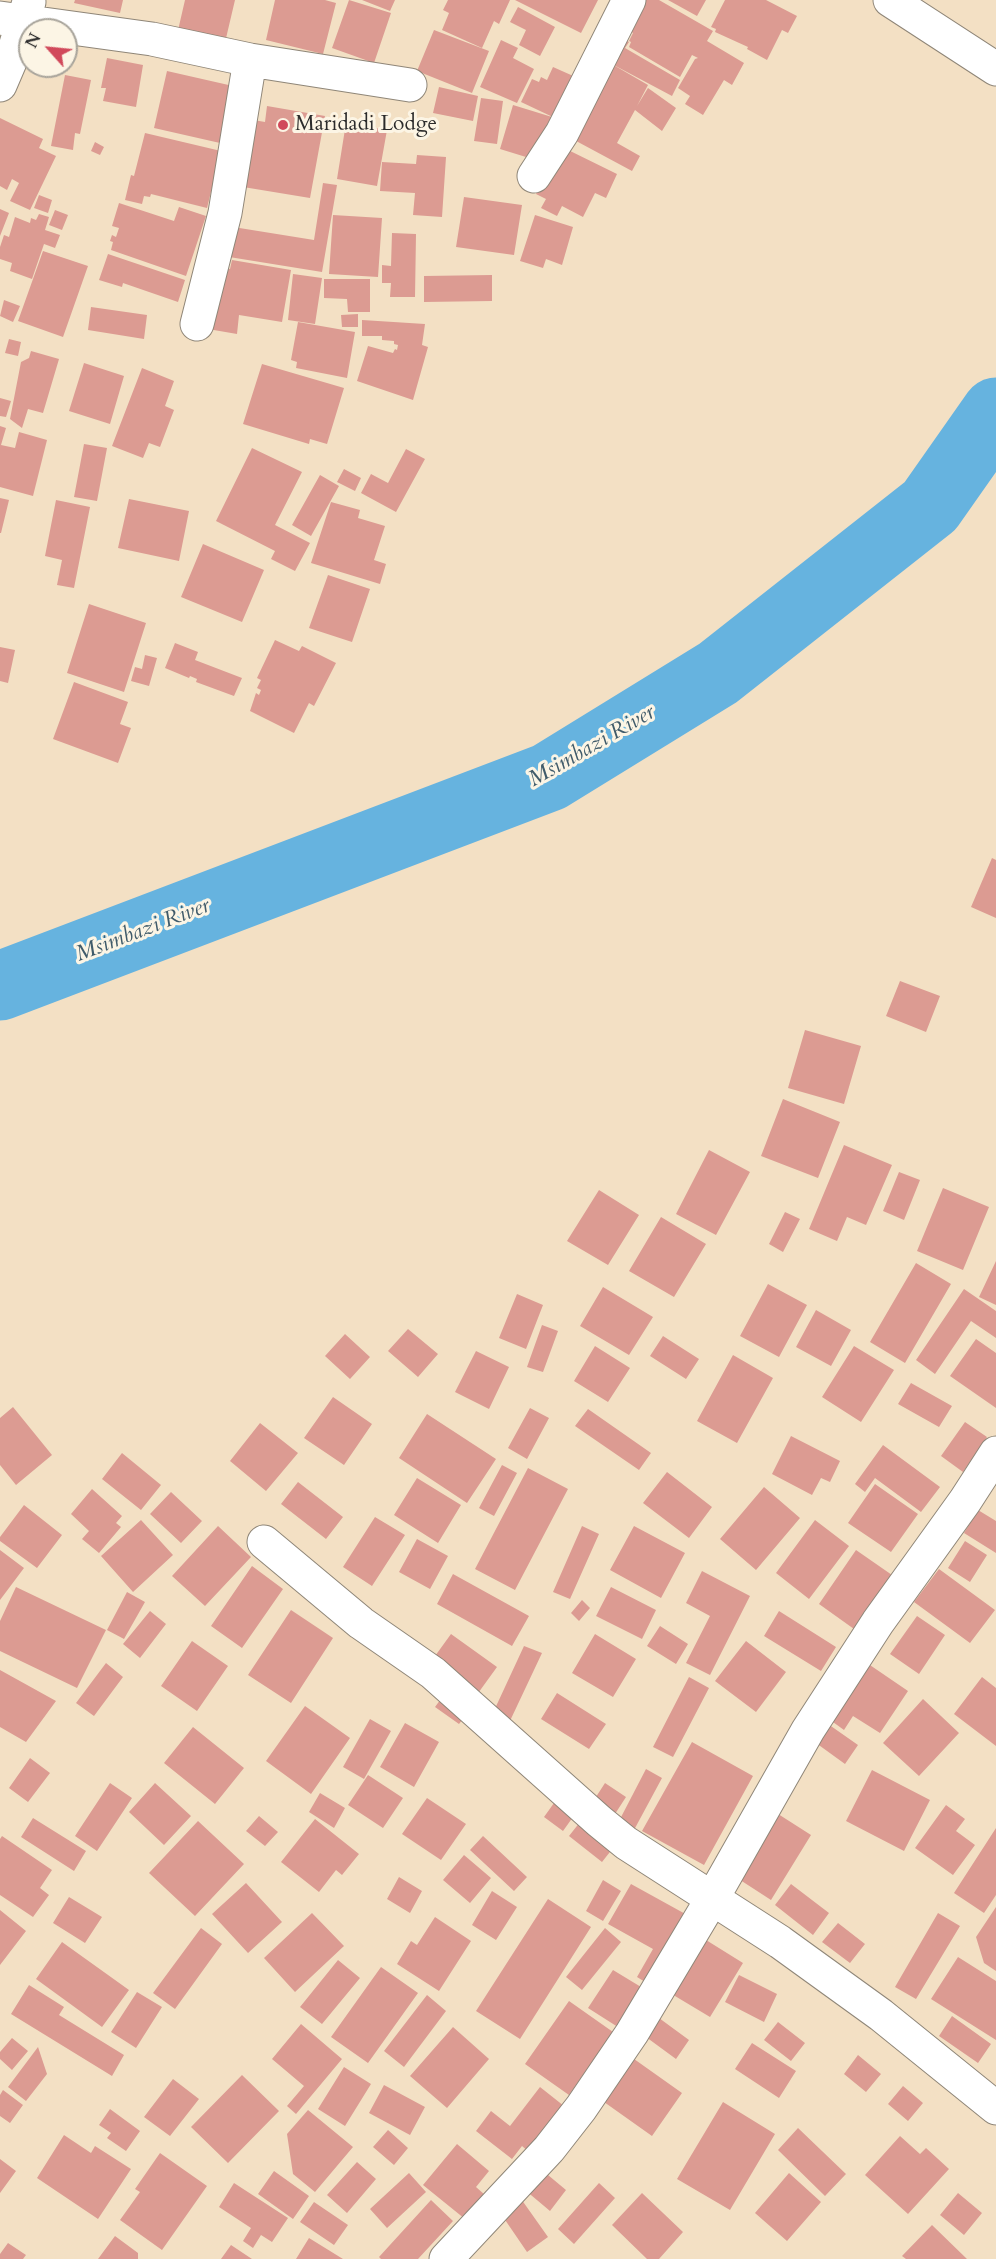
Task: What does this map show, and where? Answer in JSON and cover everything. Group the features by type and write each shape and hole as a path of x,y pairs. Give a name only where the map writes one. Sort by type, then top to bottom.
{"street":[{"path":"534,176 562,133 628,0"},
{"path":"890,0 996,69"},
{"path":"0,85 17,14 250,60 410,85"},
{"path":"197,324 225,213 250,60"},
{"path":"446,2259 549,2149 581,2108 632,2033 712,1899 808,1730 878,1622 965,1501 996,1453"},
{"path":"264,1542 361,1623 433,1673 598,1821 626,1843 780,1942 881,2015 996,2108"}],"building":[{"path":"75,0 123,0 120,13 74,3"},
{"path":"185,0 235,0 223,51 176,39"},
{"path":"275,0 325,0 336,3 323,54 266,40"},
{"path":"349,0 391,13 374,63 332,48"},
{"path":"362,0 395,0 390,11"},
{"path":"448,0 510,0 499,24 494,21 482,48 442,30 449,13 443,10"},
{"path":"515,0 598,0 581,33"},
{"path":"645,0 659,0 713,31 707,41 744,63 732,85 724,80 703,115 685,104 690,96 678,88 695,59 698,58 692,55 680,77 629,47 633,33 628,29"},
{"path":"668,0 706,0 697,16"},
{"path":"725,0 766,0 797,16 788,33 782,30 767,60 747,49 748,47 715,32 716,29 711,27"},
{"path":"518,7 555,27 540,56 519,45 526,30 510,22"},
{"path":"434,30 489,51 472,93 417,71"},
{"path":"619,36 629,42 625,48 680,80 672,96 610,63 648,85 637,106 648,88 676,108 662,131 635,110 617,143 640,156 632,171 565,135"},
{"path":"501,40 518,48 513,58 534,69 517,103 480,87"},
{"path":"107,58 143,65 136,107 103,101 106,88 101,88"},
{"path":"553,67 580,79 557,119 521,102 532,79 539,82 541,77 547,80"},
{"path":"167,71 233,86 220,143 154,128"},
{"path":"64,78 91,80 80,134 75,133 73,150 51,146"},
{"path":"439,87 478,96 473,121 433,113"},
{"path":"481,98 503,101 497,144 474,141"},
{"path":"513,105 552,117 539,161 500,149"},
{"path":"267,106 325,116 310,198 231,185 242,118 265,122"},
{"path":"0,118 43,139 39,148 56,156 30,210 10,201 19,183 12,179 7,190 0,186"},
{"path":"346,123 387,130 377,186 337,179"},
{"path":"145,133 221,151 207,208 151,194 150,197 144,196 142,204 125,200"},
{"path":"95,142 104,147 100,155 91,151"},
{"path":"560,146 617,174 606,198 595,193 583,217 562,206 557,216 541,208 546,199 536,194"},
{"path":"417,155 446,157 442,217 413,215 415,193 380,191 382,162 416,164"},
{"path":"323,183 337,185 322,272 223,256 227,226 314,240"},
{"path":"39,195 52,200 48,213 34,208"},
{"path":"464,197 522,205 514,255 456,247"},
{"path":"119,203 174,221 179,207 206,216 186,276 111,250 112,235 116,237 119,228 112,226"},
{"path":"0,209 9,213 0,236"},
{"path":"55,210 68,215 62,230 49,225"},
{"path":"39,214 49,217 45,230 60,235 55,248 44,244 32,279 10,271 12,263 0,259 0,247 4,235 9,237 15,217 30,223 31,218 36,220"},
{"path":"333,215 382,218 378,277 329,274"},
{"path":"535,215 573,227 562,265 546,259 543,268 520,261"},
{"path":"392,233 416,234 415,297 390,297 391,283 382,283 382,265 391,266"},
{"path":"43,251 88,266 63,337 18,321"},
{"path":"108,254 185,280 178,302 123,283 122,287 99,280"},
{"path":"232,260 291,270 282,322 239,315 237,334 208,329 218,267 230,269"},
{"path":"293,274 322,278 315,324 288,320"},
{"path":"492,275 492,301 424,302 424,276"},
{"path":"324,279 370,279 370,312 348,312 347,299 324,298"},
{"path":"4,300 20,306 13,322 0,316"},
{"path":"91,307 147,315 144,339 88,330"},
{"path":"358,314 358,327 342,327 341,315"},
{"path":"362,320 425,324 422,345 428,347 413,400 357,381 368,346 393,353 395,349 397,350 398,345 394,344 394,341 382,340 382,336 362,336"},
{"path":"298,322 355,332 347,378 296,368 297,362 291,360"},
{"path":"9,339 21,342 18,356 5,353"},
{"path":"31,351 59,359 43,413 28,409 22,428 10,419 21,362 29,358"},
{"path":"84,363 124,376 110,424 69,411"},
{"path":"262,364 344,388 327,444 310,439 309,444 243,424"},
{"path":"142,368 174,381 165,406 174,410 160,447 149,443 143,458 112,446"},
{"path":"0,398 11,401 6,417 0,416"},
{"path":"0,426 6,428 1,445 15,448 19,432 47,440 33,496 0,487"},
{"path":"84,444 107,448 97,501 74,497"},
{"path":"252,448 302,472 275,525 310,543 295,571 271,559 275,551 216,521"},
{"path":"406,449 425,459 396,512 361,493 371,474 388,483"},
{"path":"344,469 361,478 355,491 337,482"},
{"path":"320,475 339,486 311,536 292,525"},
{"path":"0,498 9,500 1,533 0,533"},
{"path":"129,499 189,511 179,561 118,548"},
{"path":"56,500 90,507 74,588 57,585 62,560 45,556"},
{"path":"331,502 360,510 358,518 385,526 374,560 386,564 380,584 311,563"},
{"path":"203,544 264,570 242,622 181,597"},
{"path":"328,575 370,589 352,642 309,628"},
{"path":"89,604 146,623 124,692 67,673"},
{"path":"275,640 299,651 302,646 336,663 314,706 309,703 294,733 250,711 256,693 259,695 261,690 257,688 261,680 257,678"},
{"path":"175,643 198,652 195,660 242,678 234,696 196,682 197,679 190,676 189,678 165,668"},
{"path":"0,647 15,650 8,683 0,681"},
{"path":"145,655 157,658 149,686 131,681 135,667 142,669"},
{"path":"74,682 128,702 120,724 131,728 118,763 53,739"},
{"path":"992,858 996,860 996,918 971,907"},
{"path":"900,981 940,996 926,1032 886,1016"},
{"path":"805,1030 861,1046 844,1104 788,1088"},
{"path":"783,1099 840,1122 818,1178 761,1156"},
{"path":"844,1145 892,1165 866,1225 847,1217 837,1241 809,1229"},
{"path":"709,1150 750,1172 716,1235 676,1214"},
{"path":"899,1172 920,1180 904,1220 883,1211"},
{"path":"943,1188 989,1207 963,1270 917,1251"},
{"path":"599,1190 639,1215 608,1265 567,1241"},
{"path":"785,1212 800,1219 783,1252 769,1244"},
{"path":"661,1217 706,1244 674,1297 629,1271"},
{"path":"996,1261 996,1305 979,1297"},
{"path":"916,1263 951,1284 905,1363 870,1342"},
{"path":"768,1284 807,1305 779,1357 740,1336"},
{"path":"603,1287 653,1317 629,1355 580,1326"},
{"path":"964,1289 996,1311 996,1338 971,1321 935,1374 916,1360"},
{"path":"517,1294 543,1305 526,1349 499,1338"},
{"path":"816,1310 851,1330 831,1366 796,1347"},
{"path":"542,1325 558,1331 543,1372 527,1367"},
{"path":"408,1329 438,1354 418,1377 388,1351"},
{"path":"345,1334 370,1357 350,1379 325,1356"},
{"path":"663,1336 699,1359 686,1379 650,1356"},
{"path":"976,1339 996,1353 996,1408 950,1376"},
{"path":"595,1346 630,1368 608,1402 574,1381"},
{"path":"854,1346 894,1370 861,1422 822,1397"},
{"path":"476,1351 509,1367 489,1409 455,1392"},
{"path":"733,1355 773,1378 737,1443 697,1421"},
{"path":"911,1383 952,1406 939,1427 898,1404"},
{"path":"333,1397 372,1424 344,1465 304,1438"},
{"path":"13,1407 52,1455 16,1485 0,1465 0,1418"},
{"path":"530,1408 549,1418 527,1459 508,1448"},
{"path":"588,1409 651,1453 639,1470 575,1426"},
{"path":"427,1414 496,1459 467,1503 399,1458"},
{"path":"965,1422 987,1437 963,1472 941,1456"},
{"path":"260,1423 298,1453 266,1491 230,1461"},
{"path":"791,1436 840,1461 830,1482 821,1478 812,1495 772,1474"},
{"path":"883,1445 940,1487 921,1512 875,1478 865,1492 855,1484"},
{"path":"122,1453 161,1485 141,1510 102,1479"},
{"path":"502,1465 517,1473 494,1516 479,1508"},
{"path":"528,1468 568,1489 515,1590 475,1569"},
{"path":"667,1472 712,1507 689,1538 643,1503"},
{"path":"417,1478 461,1505 438,1543 394,1515"},
{"path":"298,1482 343,1517 326,1539 281,1504"},
{"path":"875,1484 918,1514 891,1552 848,1523"},
{"path":"764,1487 800,1518 756,1570 720,1539"},
{"path":"92,1489 122,1516 116,1523 121,1527 99,1553 82,1539 89,1531 71,1514"},
{"path":"171,1492 202,1521 181,1543 150,1514"},
{"path":"24,1505 62,1535 37,1568 0,1541 0,1537"},
{"path":"978,1510 996,1521 996,1553 964,1533"},
{"path":"375,1517 405,1535 372,1586 343,1567"},
{"path":"141,1520 173,1555 133,1592 101,1556"},
{"path":"815,1520 849,1546 809,1599 776,1573"},
{"path":"218,1526 251,1557 205,1606 172,1576"},
{"path":"582,1526 599,1534 570,1599 553,1592"},
{"path":"634,1526 685,1553 661,1598 610,1570"},
{"path":"417,1539 448,1556 430,1589 399,1572"},
{"path":"965,1541 987,1555 970,1582 948,1568"},
{"path":"0,1550 24,1568 0,1600"},
{"path":"856,1550 892,1575 854,1629 819,1604"},
{"path":"252,1566 283,1589 242,1648 211,1626"},
{"path":"939,1569 995,1610 970,1643 914,1602"},
{"path":"702,1571 750,1596 710,1675 686,1663 710,1616 686,1603"},
{"path":"453,1574 529,1616 512,1646 437,1604"},
{"path":"16,1587 106,1630 77,1688 0,1651 0,1621"},
{"path":"611,1587 656,1610 642,1639 596,1616"},
{"path":"127,1592 145,1602 124,1639 107,1630"},
{"path":"582,1600 590,1608 579,1621 571,1613"},
{"path":"291,1610 333,1638 291,1703 248,1675"},
{"path":"150,1611 166,1624 140,1658 123,1644"},
{"path":"779,1611 836,1647 821,1671 764,1636"},
{"path":"917,1616 945,1635 919,1674 890,1654"},
{"path":"660,1626 688,1644 676,1664 647,1646"},
{"path":"451,1634 497,1667 476,1696 430,1663"},
{"path":"595,1634 636,1659 613,1697 572,1673"},
{"path":"192,1641 228,1666 197,1711 161,1686"},
{"path":"746,1641 786,1672 756,1712 715,1681"},
{"path":"524,1646 542,1653 509,1723 492,1715"},
{"path":"864,1661 908,1691 880,1733 853,1716 844,1730 826,1717"},
{"path":"106,1663 123,1677 94,1716 76,1703"},
{"path":"0,1670 56,1701 26,1742 0,1727"},
{"path":"689,1677 709,1688 673,1757 653,1747"},
{"path":"982,1677 996,1688 996,1746 954,1714"},
{"path":"446,1692 470,1710 459,1724 435,1707"},
{"path":"557,1693 606,1724 589,1749 541,1719"},
{"path":"923,1699 959,1733 919,1776 883,1743"},
{"path":"305,1706 350,1738 311,1794 266,1761"},
{"path":"370,1719 391,1731 364,1779 343,1767"},
{"path":"405,1723 439,1742 414,1787 380,1767"},
{"path":"828,1724 858,1745 845,1764 816,1743"},
{"path":"193,1727 244,1768 215,1804 164,1763"},
{"path":"692,1742 753,1776 704,1865 642,1831"},
{"path":"30,1758 50,1773 28,1802 9,1788"},
{"path":"646,1769 662,1778 634,1830 619,1821"},
{"path":"872,1770 930,1800 904,1851 846,1821"},
{"path":"368,1775 403,1798 383,1828 348,1805"},
{"path":"110,1783 132,1798 97,1851 75,1836"},
{"path":"155,1783 191,1816 164,1845 129,1812"},
{"path":"605,1783 626,1797 615,1814 594,1800"},
{"path":"320,1793 345,1808 334,1828 309,1812"},
{"path":"559,1796 578,1810 563,1831 544,1817"},
{"path":"427,1798 466,1824 441,1860 402,1834"},
{"path":"946,1805 965,1819 956,1831 975,1845 953,1875 915,1848"},
{"path":"775,1812 811,1835 771,1900 734,1876"},
{"path":"259,1816 278,1832 265,1846 246,1831"},
{"path":"584,1817 617,1843 602,1862 569,1836"},
{"path":"33,1818 86,1851 74,1871 21,1837"},
{"path":"315,1819 359,1854 342,1875 336,1870 319,1892 281,1862"},
{"path":"198,1821 244,1864 195,1916 149,1873"},
{"path":"996,1828 996,1895 984,1913 954,1893"},
{"path":"2,1836 52,1870 40,1888 49,1895 33,1917 0,1895 0,1839"},
{"path":"483,1836 527,1877 514,1891 470,1850"},
{"path":"464,1855 491,1878 470,1903 443,1880"},
{"path":"399,1877 422,1891 410,1913 387,1899"},
{"path":"603,1880 621,1891 603,1921 586,1911"},
{"path":"246,1883 282,1922 248,1953 212,1914"},
{"path":"631,1884 689,1916 650,1985 637,1977 653,1949 608,1924"},
{"path":"791,1884 829,1913 813,1935 775,1905"},
{"path":"492,1891 517,1907 496,1940 472,1925"},
{"path":"69,1897 102,1917 85,1943 53,1923"},
{"path":"548,1899 591,1927 520,2039 476,2011"},
{"path":"996,1907 996,1971 984,1963 976,1937"},
{"path":"0,1910 26,1931 0,1965"},
{"path":"312,1913 344,1946 295,1992 264,1958"},
{"path":"938,1913 960,1926 916,1999 895,1987"},
{"path":"435,1917 471,1941 439,1991 397,1964 411,1941 417,1945"},
{"path":"838,1923 865,1944 850,1963 822,1942"},
{"path":"201,1928 222,1944 175,2009 153,1993"},
{"path":"605,1928 621,1942 582,1990 566,1977"},
{"path":"698,1935 743,1963 710,2017 665,1990"},
{"path":"62,1942 129,1990 102,2027 36,1979"},
{"path":"958,1957 996,1981 996,2040 931,1999"},
{"path":"338,1960 360,1978 322,2024 300,2007"},
{"path":"381,1967 418,1993 368,2063 331,2037"},
{"path":"613,1970 646,1990 621,2029 588,2008"},
{"path":"739,1975 777,1994 764,2022 725,2002"},
{"path":"29,1985 64,2007 59,2015 124,2055 112,2076 11,2014"},
{"path":"137,1992 162,2007 136,2048 111,2032"},
{"path":"427,1995 446,2011 404,2067 384,2051"},
{"path":"569,2001 613,2032 569,2095 525,2064"},
{"path":"952,2016 991,2044 978,2063 939,2036"},
{"path":"659,2018 689,2040 676,2059 646,2037"},
{"path":"778,2022 805,2043 791,2061 764,2040"},
{"path":"301,2024 342,2059 296,2114 287,2106 304,2086 272,2059"},
{"path":"453,2027 489,2059 447,2108 410,2076"},
{"path":"12,2038 28,2051 12,2070 0,2059 0,2052"},
{"path":"752,2043 796,2071 779,2098 735,2069"},
{"path":"38,2047 47,2074 26,2101 8,2087"},
{"path":"627,2054 682,2093 652,2136 597,2097"},
{"path":"858,2055 881,2074 866,2092 844,2074"},
{"path":"344,2067 371,2084 345,2126 318,2109"},
{"path":"242,2075 279,2111 228,2163 191,2127"},
{"path":"173,2079 199,2099 170,2136 144,2117"},
{"path":"384,2085 425,2107 410,2135 369,2113"},
{"path":"903,2086 923,2103 908,2121 888,2104"},
{"path":"540,2087 564,2106 529,2152 522,2146 512,2159 476,2131 491,2111 510,2126"},
{"path":"3,2090 23,2105 10,2123 0,2116 0,2095"},
{"path":"723,2102 775,2134 730,2210 677,2179"},
{"path":"110,2109 140,2131 126,2151 107,2138 111,2133 99,2125"},
{"path":"308,2110 353,2147 315,2192 293,2174 287,2134"},
{"path":"798,2128 846,2174 825,2196 778,2150"},
{"path":"388,2130 408,2148 394,2165 373,2147"},
{"path":"64,2135 91,2153 95,2146 131,2169 98,2219 37,2178"},
{"path":"900,2136 920,2154 926,2148 949,2169 908,2214 865,2175"},
{"path":"457,2144 489,2171 476,2187 485,2195 465,2219 423,2185"},
{"path":"160,2153 207,2186 162,2250 120,2220 140,2192 135,2189"},
{"path":"0,2159 16,2171 0,2193"},
{"path":"357,2162 376,2179 347,2213 327,2195"},
{"path":"542,2170 566,2190 550,2211 525,2190"},
{"path":"274,2171 309,2196 293,2219 258,2194"},
{"path":"409,2173 426,2192 387,2228 370,2209"},
{"path":"789,2173 821,2202 787,2241 755,2213"},
{"path":"234,2183 288,2218 272,2242 261,2235 253,2248 243,2241 251,2228 219,2207"},
{"path":"599,2183 615,2198 574,2244 558,2229"},
{"path":"642,2193 683,2232 659,2259 647,2259 612,2225"},
{"path":"958,2193 982,2213 964,2235 940,2215"},
{"path":"519,2196 548,2237 527,2252 499,2211"},
{"path":"431,2200 453,2221 418,2259 381,2259 379,2257"},
{"path":"314,2202 348,2225 334,2245 300,2222"},
{"path":"932,2225 967,2259 906,2259 902,2256"},
{"path":"115,2236 138,2253 138,2259 98,2259"},
{"path":"309,2238 343,2259 296,2259"},
{"path":"8,2243 26,2255 23,2259 0,2259 0,2254"},
{"path":"231,2245 252,2259 221,2259"}],"waterway":[{"name":"Msimbazi River","path":"0,986 549,777 718,673 930,506 996,412"}],"place":[{"name":"Maridadi Lodge","path":"283,125"}]}
